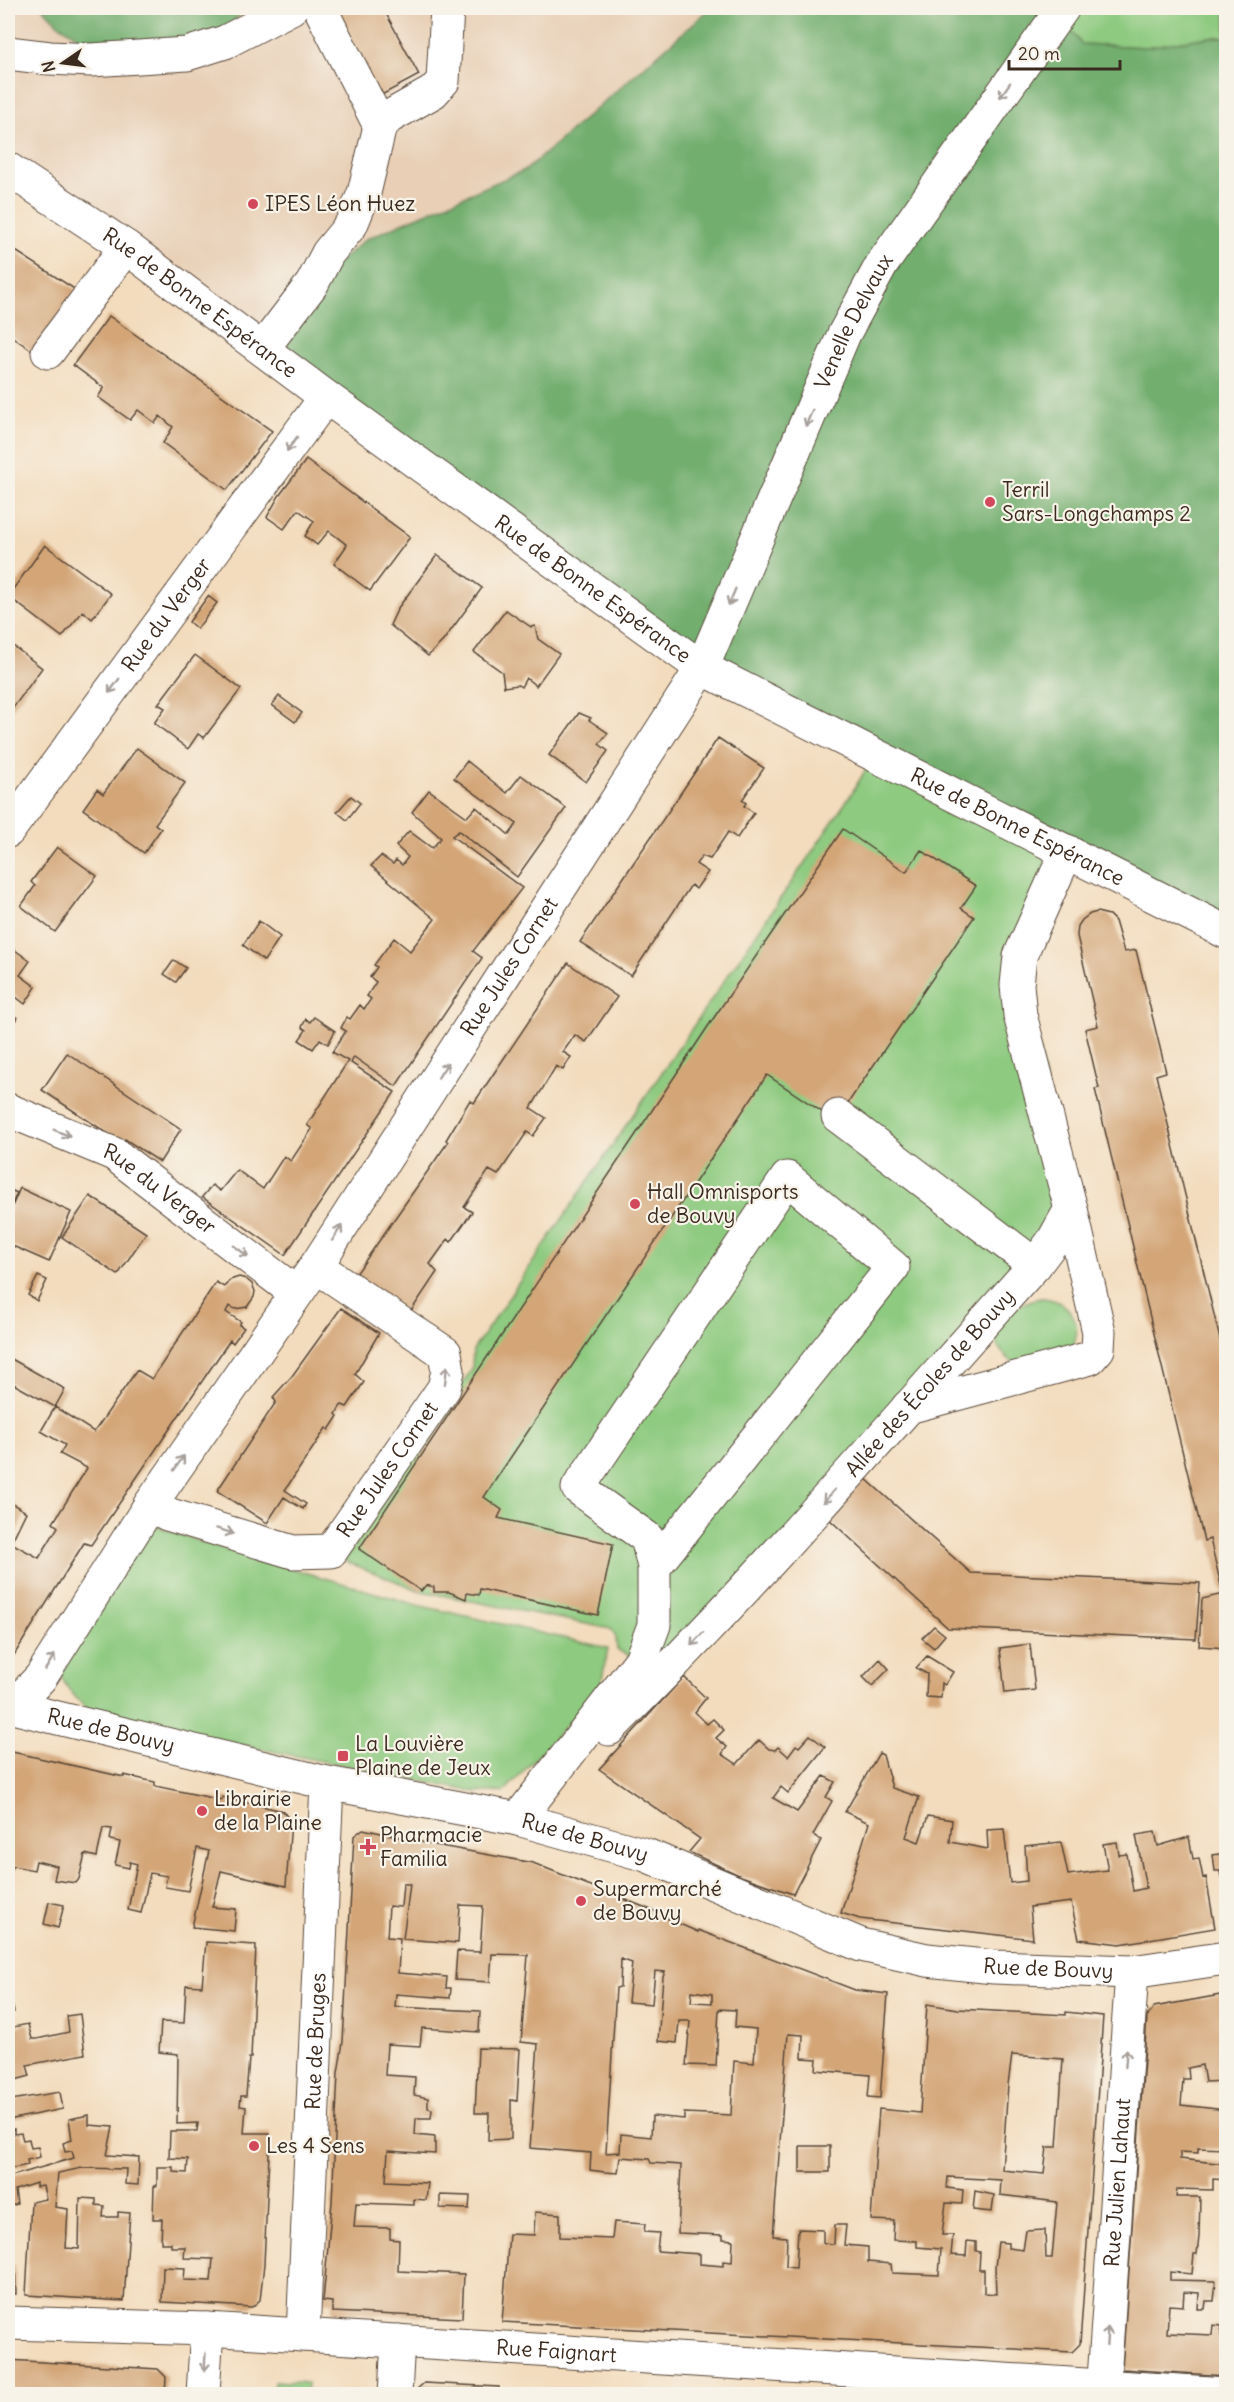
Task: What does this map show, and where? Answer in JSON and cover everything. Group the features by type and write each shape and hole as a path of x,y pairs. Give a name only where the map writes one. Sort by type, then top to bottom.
{"street":[{"path":"8,53 91,60 187,54 225,42 291,8"},
{"path":"320,8 381,126"},
{"path":"263,348 312,284 328,254 351,225 364,193 381,126 389,117 433,92 443,81 447,8"},
{"name":"Venelle Delvaux","path":"702,668 844,334 863,296 882,264 1063,8"},
{"name":"Rue de Bonne Espérance","path":"8,169 126,247 326,397 702,668 1227,932"},
{"path":"48,352 126,247"},
{"name":"Rue du Verger","path":"8,831 326,397"},
{"name":"Rue Jules Cornet","path":"10,1706 40,1677 150,1504 316,1266 702,668"},
{"path":"908,1407 1090,1358 1098,1348 1099,1332 1071,1209 1020,1015 1017,985 1020,957 1067,850"},
{"name":"Rue du Verger","path":"8,1110 114,1154 296,1293"},
{"path":"838,1116 1035,1265"},
{"path":"518,1819 641,1660 654,1625 654,1567 647,1538 578,1488 787,1178 892,1267 654,1567"},
{"name":"Allée des Écoles de Bouvy","path":"518,1819 666,1673 908,1407 1035,1265 1053,1241 1071,1209"},
{"name":"Rue Jules Cornet","path":"150,1504 167,1514 293,1552 331,1551 338,1542 444,1388 448,1371 444,1353 316,1266"},
{"name":"Rue de Bouvy","path":"10,1706 327,1783 518,1819 646,1855 861,1945 927,1960 994,1967 1132,1972 1227,1958"},
{"name":"Rue de Bruges","path":"303,2335 327,1783"},
{"name":"Rue Julien Lahaut","path":"1104,2390 1132,1972"},
{"name":"Rue Faignart","path":"8,2323 207,2329 1104,2390 1227,2394"},
{"path":"203,2394 207,2329"},
{"path":"395,2394 398,2341"}],"shaded area":[{"name":"IPES Léon Huez","path":"8,8 43,8 57,23 240,15 244,8 711,8 527,169 366,239 263,348 8,169"}],"green space":[{"path":"43,8 244,8 218,37 94,48 57,23"},
{"path":"711,8 1063,8 1059,13 1081,44 1146,47 1209,37 1226,37 1226,932 702,668 263,348 312,284 366,239 527,169"},
{"path":"1063,8 1226,8 1226,37 1209,37 1146,47 1081,44 1059,13"},
{"path":"875,754 1067,851 1020,956 1071,1209 666,1673 617,1650 616,1638 611,1629 421,1591 344,1561 472,1369 473,1350 850,796"},
{"path":"1042,1298 1060,1303 1072,1314 1076,1322 1075,1340 1071,1349 1033,1362 1015,1363 998,1346 996,1337 998,1327 1011,1311 1032,1300"},
{"path":"154,1525 201,1542 417,1605 608,1648 600,1689 504,1792 475,1792 94,1715 69,1690 59,1670"},
{"path":"274,2381 307,2383 306,2394 274,2394"}],"building":[{"path":"328,8 383,8 419,75 376,98"},
{"path":"8,246 76,290 36,353 8,334"},
{"path":"109,316 272,431 227,490 163,443 173,427 160,416 155,423 138,410 130,420 98,397 104,388 73,365"},
{"path":"306,460 410,537 370,591 334,564 347,545 329,531 317,545 305,536 314,521 298,510 284,529 267,517 279,496"},
{"path":"45,545 111,594 92,619 83,611 62,637 8,596"},
{"path":"437,555 482,588 443,641 428,656 390,625 398,608"},
{"path":"208,596 217,603 197,629 189,622"},
{"path":"506,610 531,627 535,626 538,639 559,654 536,686 526,678 521,687 518,685 504,687 502,672 474,652"},
{"path":"8,642 42,668 8,715"},
{"path":"195,655 241,689 204,738 198,734 188,749 154,723 165,708 158,704"},
{"path":"279,696 302,713 295,722 272,705"},
{"path":"579,713 591,718 589,720 608,733 599,744 608,751 586,782 549,755"},
{"path":"718,738 764,768 742,800 746,803 744,806 754,813 737,838 728,832 710,859 702,856 696,864 708,872 696,889 691,885 631,976 580,942"},
{"path":"137,748 185,783 155,824 161,829 144,853 83,809 97,789 103,794"},
{"path":"467,761 507,793 521,775 566,808 517,877 459,831 452,836 522,888 473,951 482,958 396,1086 354,1057 351,1063 395,1092 285,1255 202,1197 212,1185 220,1191 237,1170 263,1189 284,1156 291,1161 312,1129 307,1125 348,1061 332,1052 346,1031 341,1028 347,1017 350,1019 360,1005 364,1009 371,999 367,996 376,982 370,977 377,967 374,965 394,938 410,951 435,919 371,866 381,856 393,864 396,860 402,865 408,857 396,846 409,831 432,848 441,838 412,812 429,790 467,817 476,807 509,835 517,824 454,778"},
{"path":"351,796 360,803 347,820 337,812"},
{"name":"Hall Omnisports de Bouvy","path":"843,829 906,872 921,850 976,886 961,908 974,917 850,1100 834,1120 767,1075 484,1497 502,1510 498,1518 613,1544 598,1615 480,1589 479,1595 467,1593 466,1599 449,1592 434,1592 434,1587 426,1585 421,1591 359,1549 713,1019"},
{"path":"57,847 97,876 55,932 21,906 35,886 31,882"},
{"path":"1097,912 1109,915 1115,921 1124,952 1136,950 1166,1072 1156,1075 1226,1364 1226,1648 1199,1646 1202,1599 1223,1594 1210,1539 1204,1541 1095,1089 1099,1088 1085,1029 1098,1026 1077,936 1078,926 1082,920"},
{"path":"259,921 280,937 264,961 243,945"},
{"path":"8,945 30,961 20,975 36,987 25,1004 8,991"},
{"path":"174,960 186,968 176,982 164,974"},
{"path":"568,963 617,997 586,1042 575,1035 563,1052 571,1057 563,1070 556,1066 531,1108 546,1118 533,1136 527,1132 498,1175 489,1170 464,1207 472,1212 451,1242 448,1239 430,1264 437,1272 409,1314 356,1274 448,1142 446,1140 470,1100 474,1103"},
{"path":"8,1011 17,1018 8,1031"},
{"path":"314,1017 335,1031 328,1044 320,1039 313,1049 299,1040 306,1030 302,1027 306,1019 310,1022"},
{"path":"67,1053 181,1129 160,1162 125,1139 122,1143 42,1090"},
{"path":"20,1188 71,1212 49,1262 8,1244 8,1216"},
{"path":"8,1189 17,1193 8,1213"},
{"path":"90,1196 146,1233 118,1275 62,1237"},
{"path":"38,1276 47,1280 37,1301 28,1295"},
{"path":"239,1277 252,1284 255,1291 254,1297 247,1307 235,1309 229,1306 226,1312 241,1322 239,1325 244,1328 233,1343 230,1340 91,1545 84,1543 8,1662 8,1501 26,1512 11,1543 39,1558 58,1527 53,1523 87,1468 60,1454 65,1445 41,1431 55,1407 94,1432 137,1370 152,1379 216,1282 224,1287 230,1280"},
{"path":"341,1308 379,1333 355,1374 364,1382 347,1407 342,1405 340,1407 336,1414 338,1416 329,1430 326,1428 285,1490 306,1504 303,1509 284,1497 267,1523 217,1491 276,1402 273,1397 292,1376"},
{"path":"8,1357 65,1389 55,1407 8,1381"},
{"path":"865,1478 971,1573 1200,1583 1196,1639 948,1628 828,1518"},
{"path":"934,1626 945,1635 934,1648 922,1638"},
{"path":"1030,1644 1035,1690 1005,1693 1000,1648"},
{"path":"927,1656 953,1672 945,1685 942,1683 941,1698 926,1697 927,1674 916,1668"},
{"path":"880,1659 889,1669 872,1686 863,1677"},
{"path":"684,1677 706,1698 695,1712 707,1724 713,1719 724,1730 716,1738 727,1747 722,1754 737,1764 759,1740 769,1749 775,1750 778,1747 788,1756 796,1745 799,1747 810,1735 825,1747 788,1793 781,1787 773,1798 797,1812 824,1776 835,1782 826,1797 832,1801 813,1835 821,1840 793,1894 741,1876 689,1852 700,1839 599,1769"},
{"path":"8,1751 155,1782 155,1786 222,1800 222,1797 283,1811 291,1822 286,1886 221,1871 212,1907 236,1909 234,1931 192,1927 209,1851 197,1848 188,1891 165,1887 167,1876 150,1873 141,1913 128,1910 137,1864 130,1862 129,1868 115,1865 120,1842 110,1840 112,1829 103,1828 97,1857 85,1854 76,1883 54,1880 57,1866 36,1861 34,1870 13,1866 8,1883"},
{"path":"879,1753 883,1755 892,1788 919,1797 906,1837 919,1842 928,1816 952,1820 950,1842 988,1849 987,1830 1004,1829 1010,1883 1027,1881 1025,1846 1061,1842 1068,1875 1108,1870 1103,1844 1117,1842 1119,1855 1127,1854 1133,1891 1146,1888 1136,1835 1155,1832 1158,1846 1189,1837 1193,1859 1199,1858 1203,1878 1206,1877 1215,1928 1120,1944 1079,1939 1071,1902 1030,1907 1033,1939 860,1919 841,1913 869,1823 845,1812"},
{"path":"363,1829 533,1863 669,1917 668,1919 698,1932 698,1930 855,1990 888,1994 880,2098 868,2097 870,2075 816,2070 817,2059 802,2058 803,2035 788,2034 773,2236 787,2237 786,2267 796,2268 798,2229 823,2230 823,2243 834,2244 835,2225 846,2225 844,2245 868,2247 868,2262 891,2264 892,2273 939,2275 941,2249 917,2247 917,2241 893,2240 894,2221 871,2220 879,2109 920,2113 927,2004 958,2009 1066,2015 1066,2012 1103,2016 1080,2344 1072,2352 502,2322 509,2234 534,2235 535,2212 560,2214 560,2237 612,2239 614,2222 645,2224 644,2232 659,2233 657,2251 700,2254 700,2264 723,2266 723,2261 732,2262 733,2240 723,2239 723,2235 678,2233 681,2165 651,2163 649,2159 620,2157 618,2173 605,2172 590,2170 591,2153 530,2148 538,2044 521,2042 528,1955 492,1954 490,1982 455,1980 457,1951 480,1952 483,1906 460,1905 458,1943 403,1939 410,1884 403,1884 401,1907 389,1906 387,1937 400,1938 398,1973 447,1977 446,1988 451,1988 450,1998 396,1994 395,2007 480,2011 479,2032 422,2028 420,2046 387,2044 385,2075 415,2077 414,2095 428,2098 428,2108 432,2109 431,2118 416,2118 415,2135 435,2137 435,2154 388,2151 386,2181 428,2183 426,2200 414,2199 414,2205 356,2203 354,2227 390,2228 390,2239 399,2240 398,2271 464,2274 462,2318 332,2312 332,2302 323,2301 332,2202 338,2073 343,2042 354,1836","holes":["621,1959 632,1963 628,2002 652,2004 655,1971 665,1972 658,2041 677,2043 679,2021 690,2021 686,2065 716,2066 719,2009 736,2010 735,2027 756,2029 754,2063 734,2061 731,2115 684,2113 684,2119 652,2116 651,2137 621,2134 620,2152 606,2153 616,1988 620,1987","692,1991 712,1994 712,2003 691,2002","1012,2055 1063,2059 1057,2147 1047,2147 1044,2174 1002,2170","948,2177 1001,2180 1000,2195 1057,2202 1052,2258 1046,2258 1045,2230 1026,2231 1023,2250 1008,2248 1008,2243 998,2242 995,2267 996,2294 984,2293 984,2270 979,2270 980,2252 976,2251 976,2242 967,2241 966,2256 951,2255 953,2235 942,2235 946,2203 962,2204 963,2190 947,2188"]},
{"path":"1226,1853 1226,1876 1221,1877 1220,1871 1215,1871 1213,1855"},
{"path":"49,1902 64,1905 58,1928 44,1924"},
{"path":"206,1942 256,1945 251,2058 249,2058 246,2096 241,2096 240,2106 246,2107 244,2133 270,2133 264,2264 260,2300 252,2307 162,2302 163,2267 185,2268 184,2280 211,2281 213,2259 184,2258 185,2247 171,2247 171,2243 161,2243 162,2219 153,2219 157,2167 173,2167 173,2172 187,2173 188,2159 169,2158 170,2131 197,2131 198,2123 177,2124 178,2054 159,2052 161,2022 184,2023 186,1985 202,1986"},
{"path":"1226,1994 1226,2081 1205,2082 1202,2065 1188,2068 1189,2079 1183,2079 1181,2105 1226,2110 1226,2149 1198,2148 1198,2153 1180,2152 1180,2159 1226,2164 1226,2180 1213,2179 1213,2190 1177,2189 1176,2197 1200,2197 1199,2237 1192,2274 1170,2272 1170,2280 1216,2281 1214,2301 1206,2301 1205,2309 1198,2309 1199,2293 1184,2292 1183,2306 1169,2305 1167,2333 1212,2335 1213,2325 1222,2326 1221,2336 1226,2336 1226,2376 1122,2369 1147,2017 1154,2007"},
{"path":"8,2000 11,2000 14,2012 8,2013"},
{"path":"80,2014 85,2054 27,2065 30,2076 8,2082 8,2067 17,2065 13,2047 8,2048 8,2028 28,2024 32,2039 37,2039 69,2032 67,2016"},
{"path":"478,2048 520,2049 517,2101 511,2100 511,2139 488,2140 489,2113 475,2113"},
{"path":"8,2086 11,2100 60,2092 63,2109 8,2120"},
{"path":"89,2115 89,2125 113,2127 107,2155 139,2157 138,2185 125,2184 126,2169 82,2168 58,2173 55,2207 68,2209 66,2248 79,2249 80,2198 96,2199 96,2205 104,2206 103,2217 118,2217 118,2212 130,2213 124,2301 26,2295 31,2202 46,2199 43,2186 36,2187 36,2183 15,2190 17,2204 8,2207 8,2177 74,2158 72,2151 65,2152 63,2143 72,2140 69,2119"},
{"path":"14,2129 14,2134 21,2133 23,2140 29,2139 31,2148 38,2147 40,2157 27,2160 28,2165 8,2169 8,2130"},
{"path":"800,2146 830,2146 830,2172 800,2172"},
{"path":"975,2191 994,2195 992,2212 973,2210"},
{"path":"440,2195 470,2196 469,2209 440,2208"},
{"path":"8,2265 15,2265 16,2294 8,2294"},
{"path":"8,2360 158,2369 166,2377 165,2394 8,2394"},
{"path":"424,2383 499,2387 498,2394 416,2394 416,2390"}],"place":[{"name":"IPES Léon Huez","path":"253,204"},
{"name":"Terril Sars-Longchamps 2","path":"990,502"},
{"name":"Hall Omnisports de Bouvy","path":"635,1204"},
{"name":"La Louvière Plaine de Jeux","path":"343,1756"},
{"name":"Librairie de la Plaine","path":"202,1811"},
{"name":"Pharmacie Familia","path":"368,1847"},
{"name":"Supermarché de Bouvy","path":"581,1901"},
{"name":"Les 4 Sens","path":"254,2146"}]}
